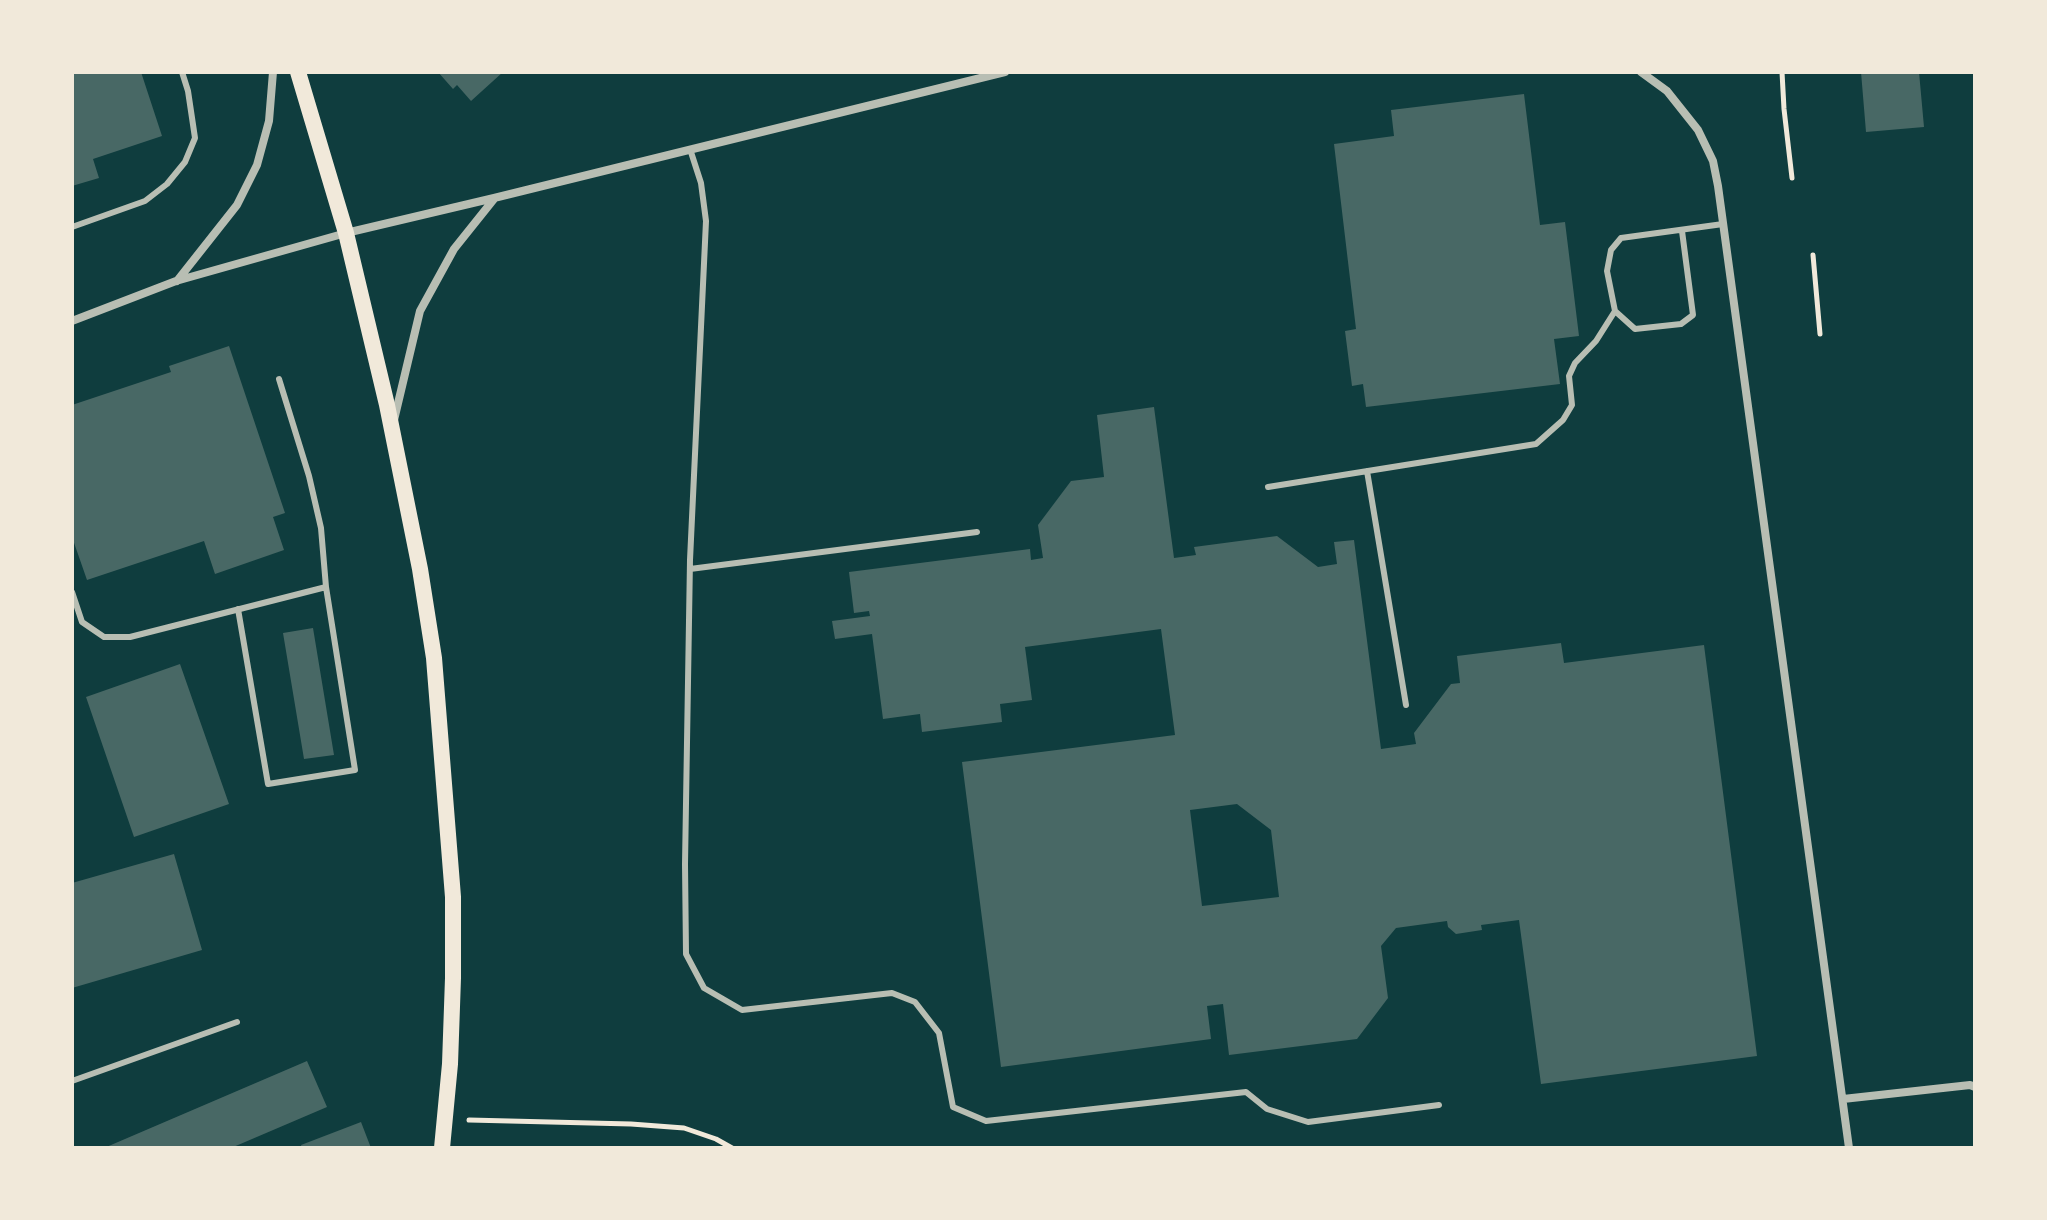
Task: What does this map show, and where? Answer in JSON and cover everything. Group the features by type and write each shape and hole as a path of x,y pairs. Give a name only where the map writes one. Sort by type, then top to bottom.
{"main road":[{"path":"298,72 346,233 392,429 434,658 453,897 453,978 442,1148"}],"street":[{"path":"176,281 237,205 257,165 269,121 273,72"},
{"path":"72,321 176,281 346,233 1005,72"},
{"path":"1641,72 1667,91 1698,130 1713,161 1718,186 1849,1148"},
{"path":"392,429 420,311 454,249 494,198"},
{"path":"1843,1099 1970,1085 1975,1087"}],"lane":[{"path":"72,227 145,201 167,184 185,162 195,138 182,72"},
{"path":"690,149 701,183 706,221 690,569 686,954 704,988 742,1010 892,993 915,1002 939,1033 953,1107 986,1121 1246,1092 1267,1109 1308,1122 1439,1105"},
{"path":"1682,231 1693,315 1681,324 1635,329 1615,311 1607,271 1611,250 1621,238 1723,224"},
{"path":"1268,487 1536,444 1563,420 1572,405 1569,376 1575,363 1596,341 1615,311"},
{"path":"238,609 268,784 355,770 326,587 321,528 279,379"},
{"path":"1367,471 1406,705"},
{"path":"690,569 977,532"},
{"path":"72,592 82,622 104,637 130,637 326,587"},
{"path":"72,1081 237,1022"}],"path":[{"path":"1782,72 1792,178"},
{"path":"1813,255 1820,334"},
{"path":"445,1119 684,1128 732,1148"}],"building":[{"path":"72,72 141,72 162,136 93,159 99,178 72,186"},
{"path":"438,72 503,72 471,101 457,85 453,89"},
{"path":"1861,72 1919,72 1924,127 1866,132"},
{"path":"1524,94 1540,225 1565,222 1579,336 1554,339 1560,384 1366,407 1363,384 1352,386 1345,331 1356,329 1334,144 1394,136 1391,110"},
{"path":"229,346 285,513 273,517 284,550 215,574 204,541 87,580 72,537 72,405 171,372 169,366"},
{"path":"1154,407 1174,558 1196,555 1194,547 1277,536 1318,567 1337,564 1334,542 1354,540 1381,749 1416,744 1414,733 1451,684 1460,683 1457,656 1561,643 1564,663 1704,645 1757,1056 1541,1084 1519,920 1481,925 1482,930 1456,934 1448,927 1447,921 1396,928 1381,946 1388,998 1357,1039 1229,1055 1223,1004 1207,1006 1211,1039 1001,1067 962,762 1175,735 1161,629 1025,647 1032,700 1000,704 1002,722 922,732 920,714 883,719 872,634 835,639 832,621 870,616 869,611 854,613 849,572 1030,549 1031,560 1043,558 1038,525 1071,481 1104,477 1097,415","holes":["1237,804 1271,830 1279,897 1202,906 1190,810"]},
{"path":"313,628 334,755 304,759 283,633"},
{"path":"180,664 229,804 134,837 86,697"},
{"path":"174,854 202,950 72,988 72,883"},
{"path":"307,1061 327,1107 231,1148 104,1148"},
{"path":"361,1122 371,1148 302,1148 301,1145"}]}
